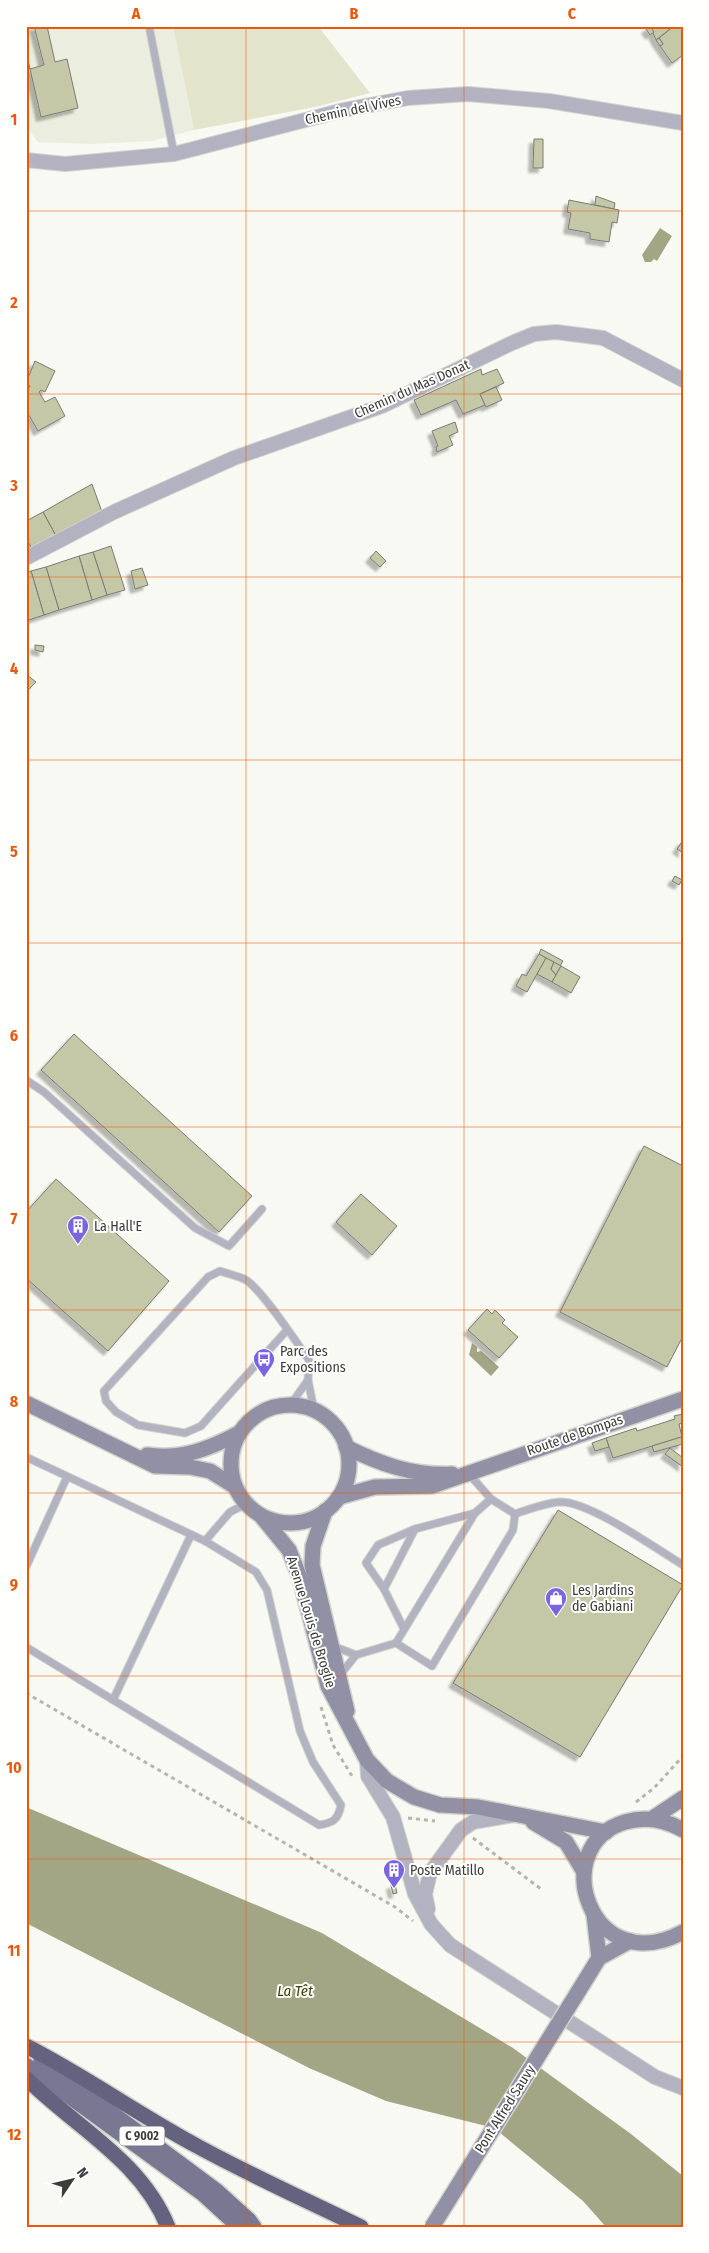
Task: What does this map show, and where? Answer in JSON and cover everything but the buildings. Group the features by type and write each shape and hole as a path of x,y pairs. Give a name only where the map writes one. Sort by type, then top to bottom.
{"highway":[{"path":"26,2047 58,2062 130,2108 197,2147 361,2227"},
{"path":"26,2078 119,2156 147,2189 168,2227"}],"main road":[{"name":"Route de Bompas","path":"339,1497 375,1487 432,1486 683,1399"},
{"path":"26,1403 155,1466 190,1467 210,1471 234,1486"},
{"path":"291,1404 314,1410 328,1419 339,1432 346,1447 349,1464 346,1481 339,1497 325,1512 311,1520 295,1523 278,1522 262,1517 246,1504 234,1486 230,1468 232,1450 239,1433 248,1421 261,1412 276,1406 291,1404"},
{"path":"128,1452 156,1456 190,1455 215,1446 239,1433"},
{"name":"Route de Bompas","path":"346,1447 375,1462 401,1470 433,1475 468,1473"},
{"name":"Avenue Louis de Broglie","path":"325,1512 313,1546 312,1565 352,1732"},
{"name":"Avenue Louis de Broglie","path":"262,1517 289,1550 300,1578 328,1686 367,1760 387,1780 414,1797 440,1805 478,1807 606,1832"},
{"path":"653,1818 683,1798"},
{"name":"Avenue Louis de Broglie","path":"520,1815 566,1842 584,1872"},
{"path":"683,1830 670,1823 653,1818 636,1819 620,1824 606,1832 596,1844 584,1872 587,1902 594,1915 616,1936 630,1942 649,1944 668,1940 683,1932"},
{"path":"594,1915 598,1958 630,1942"},
{"name":"Pont Alfred Sauvy","path":"432,2227 598,1958"},
{"name":"C 9002","path":"26,2047 217,2191 249,2220 254,2227"},
{"name":"C 9002","path":"26,2065 203,2194 239,2227"}],"street":[{"name":"Chemin del Vives","path":"26,160 65,164 174,154 344,110 408,98 468,94 549,101 683,123"},
{"name":"Chemin du Mas Donat","path":"26,558 114,512 234,458 382,406 534,334 556,332 603,338 683,380"},
{"path":"367,1760 368,1776 393,1817 415,1894 431,1924 450,1945 656,2077 683,2088"},
{"path":"431,1924 425,1894 430,1874 461,1830 473,1822 520,1815"}],"lane":[{"path":"149,26 174,154"},
{"path":"26,1080 44,1092 195,1228 229,1246 262,1209"},
{"path":"287,1330 201,1426 185,1433 138,1425 116,1412 106,1401 104,1391 208,1278 220,1271 246,1281 287,1330 309,1360 308,1380 314,1410"},
{"path":"291,1404 308,1380"},
{"path":"26,1457 205,1541 256,1572 266,1590 300,1731 313,1762 341,1806 339,1816 331,1824 319,1825 26,1647"},
{"path":"468,1473 491,1499 516,1514"},
{"path":"26,1567 67,1477"},
{"path":"339,1676 356,1656 396,1643 475,1513 491,1499"},
{"path":"516,1514 533,1507 561,1502 582,1505 683,1565"},
{"path":"205,1541 230,1512 246,1504"},
{"path":"404,1630 384,1589 366,1563 378,1545 415,1529 475,1513"},
{"path":"396,1643 432,1666 512,1530 516,1514"},
{"path":"384,1589 415,1529"},
{"path":"113,1700 191,1535"},
{"path":"332,1646 356,1656"}],"path":[{"path":"26,1692 386,1902 415,1923"},
{"path":"636,1802 654,1788 683,1756"}],"shaded area":[{"path":"26,26 173,26 194,130 152,141 91,144 38,142 26,126"},
{"path":"173,26 318,26 370,93 315,107 194,130"}],"water":[{"path":"660,228 672,236 657,261 654,259 651,262 645,262 642,255"},
{"path":"472,1343 477,1347 477,1352 481,1351 499,1367 491,1376 469,1355"},
{"name":"La Têt","path":"26,1807 322,1933 513,2048 631,2134 683,2176 683,2227 606,2227 583,2201 494,2128 386,2101 309,2068 26,1923"}],"place":[{"name":"La Hall'E","path":"78,1245"},
{"name":"Parc des Expositions","path":"264,1378"},
{"name":"Les Jardins de Gabiani","path":"556,1617"},
{"name":"Poste Matillo","path":"394,1889"}]}
